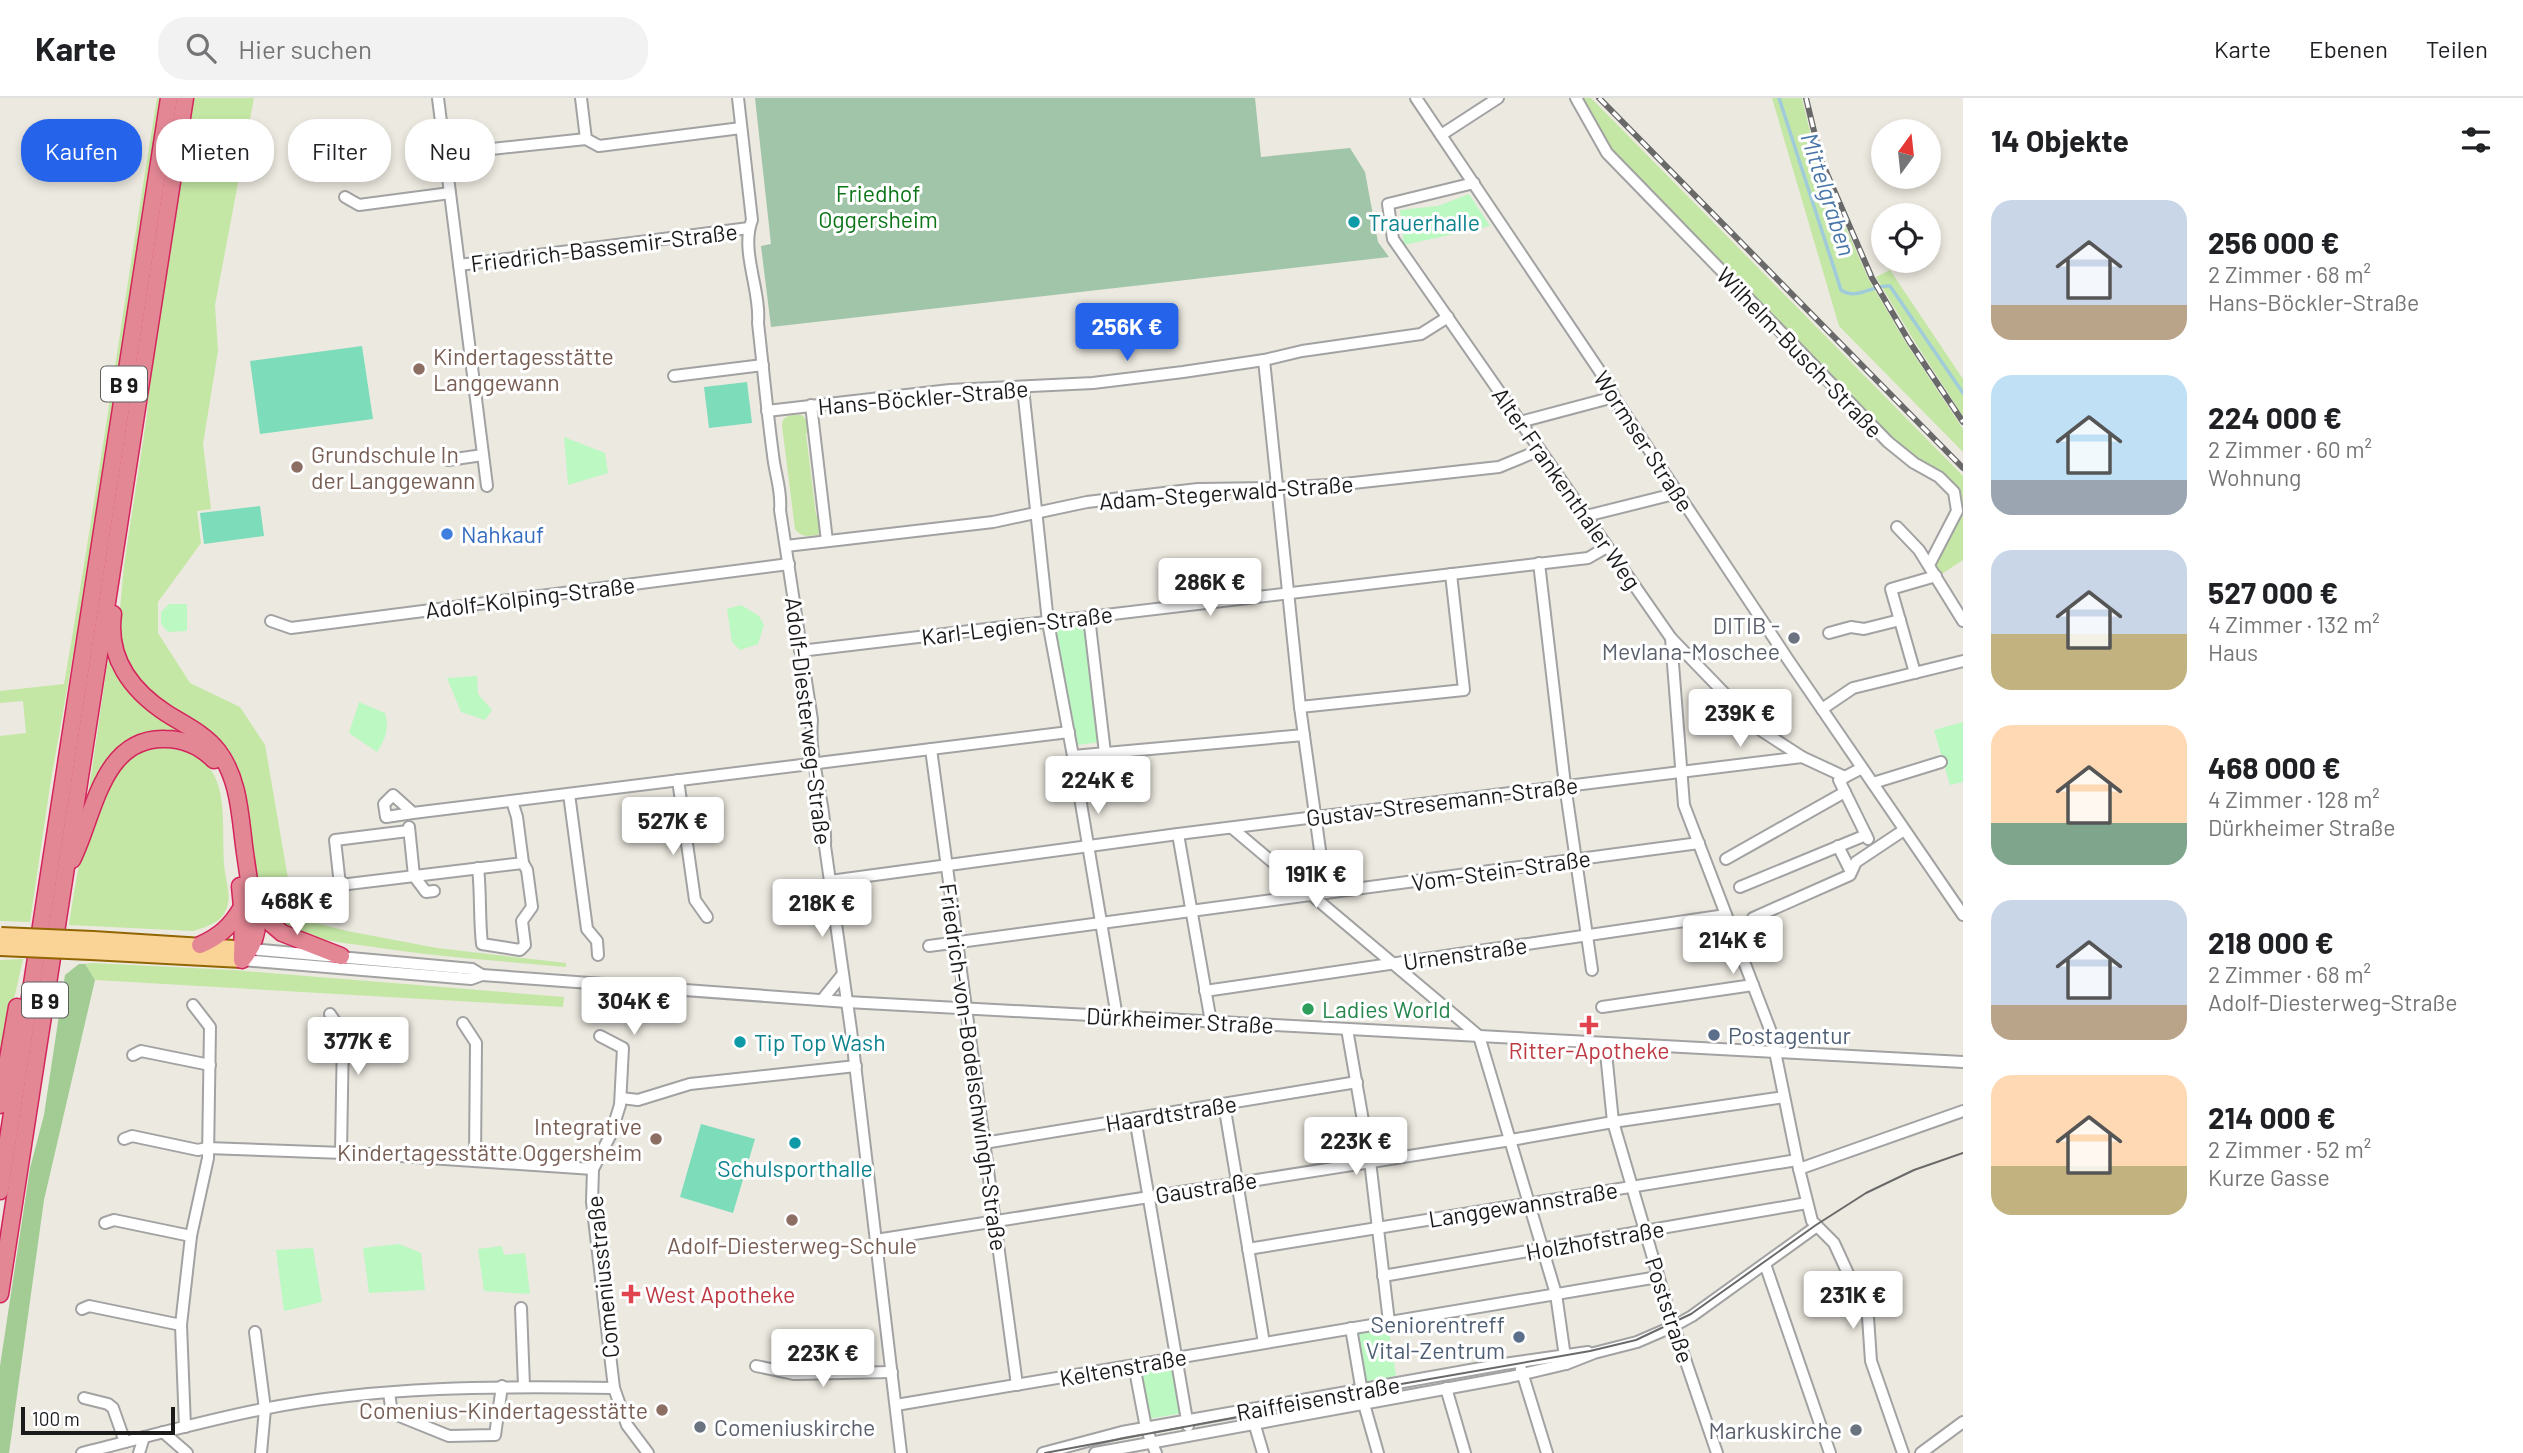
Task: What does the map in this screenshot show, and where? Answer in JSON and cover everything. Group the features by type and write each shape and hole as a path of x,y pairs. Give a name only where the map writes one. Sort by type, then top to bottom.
{"highway":[{"name":"B 9","path":"0,1191 169,98"},
{"name":"B 9","path":"0,1294 185,98"},
{"path":"110,573 116,593 113,638 120,666 145,697 198,732 216,748 229,769 239,806 248,908 257,931 245,953"},
{"name":"B 9","path":"64,876 79,846 102,782 115,763 139,744 153,739 176,739 201,748 220,768 226,779 248,908"},
{"path":"200,945 222,933 248,908"},
{"path":"248,908 282,933 341,956"},
{"path":"0,1105 18,1004 32,981"}],"main road":[{"name":"Dürkheimer Straße","path":"0,939 245,953"},
{"name":"Dürkheimer Straße","path":"92,945 200,945 245,953"}],"street":[{"path":"438,98 441,119"},
{"path":"581,98 586,139"},
{"name":"Adolf-Diesterweg-Straße","path":"738,98 752,220 749,228 751,263 759,310 767,411 812,720 814,762 822,804 856,1066 901,1453"},
{"name":"Wormser Straße","path":"1416,98 1822,709 1963,915"},
{"path":"1441,135 1498,98"},
{"name":"Wilhelm-Busch-Straße","path":"1576,98 1607,153 1888,442 1914,463 1939,477 1954,492 1957,511 1929,565"},
{"path":"495,149 586,139 599,146 741,128"},
{"path":"449,182 487,486"},
{"name":"Alter Frankenthaler Weg","path":"1474,183 1388,204 1393,239 1671,638 1759,729 1802,757 1845,777"},
{"path":"345,197 359,205 450,193"},
{"name":"Friedrich-Bassemir-Straße","path":"459,265 749,228"},
{"name":"Hans-Böckler-Straße","path":"767,411 950,390 1023,388 1118,380 1264,360 1302,351 1421,334 1448,317"},
{"path":"1264,360 1300,707 1326,893"},
{"path":"674,376 763,365"},
{"path":"1023,388 1048,622 1117,1017"},
{"path":"1520,422 1614,397"},
{"path":"811,405 827,541"},
{"name":"Adam-Stegerwald-Straße","path":"786,546 993,522 1087,502 1198,489 1344,484 1499,467 1540,450"},
{"path":"448,460 483,455"},
{"path":"1586,516 1678,493"},
{"path":"1896,527 1929,565 1963,621"},
{"name":"Karl-Legien-Straße","path":"800,651 1588,558 1607,547"},
{"path":"1539,563 1592,970"},
{"name":"Adolf-Kolping-Straße","path":"271,621 291,628 789,564"},
{"path":"1300,707 1464,690 1451,574"},
{"path":"1915,673 1891,589 1936,576"},
{"path":"1089,617 1105,753"},
{"path":"1829,633 1851,627 1864,629 1900,620"},
{"path":"1671,638 1684,805 1771,1032 1812,1221 1834,1243 1868,1317 1871,1361 1903,1453"},
{"path":"1822,709 1853,688 1963,661"},
{"path":"523,863 340,885 335,840 411,822 512,809 569,794 1069,732"},
{"path":"1073,756 1304,735"},
{"name":"Friedrich-von-Bodelschwingh-Straße","path":"931,749 1017,1385"},
{"name":"Gustav-Stresemann-Straße","path":"830,881 1178,834 1802,757"},
{"path":"1873,783 1941,762"},
{"path":"1862,768 1839,780 1874,850"},
{"path":"678,780 695,900 707,917"},
{"path":"1726,859 1845,792"},
{"path":"569,794 587,929 597,940 598,956"},
{"path":"478,868 482,902 482,944 520,950 525,945 522,921 532,907 517,817 512,809"},
{"path":"411,822 414,876 426,892 434,891"},
{"path":"1232,828 1479,1036 1556,1294 1565,1359"},
{"path":"1753,918 1850,875 1856,862 1904,830"},
{"path":"1178,834 1211,1022"},
{"path":"1740,887 1866,835"},
{"name":"Vom-Stein-Straße","path":"929,946 1699,843"},
{"path":"1838,846 1850,870"},
{"name":"Urnenstraße","path":"1205,991 1726,915"},
{"name":"Dürkheimer Straße","path":"245,953 341,956 472,969 482,975"},
{"name":"Dürkheimer Straße","path":"245,953 471,979 482,975 847,1002 1963,1062"},
{"path":"822,1000 843,974"},
{"path":"1602,1007 1753,985"},
{"path":"185,1427 181,1325 191,1236 208,1158 210,1065 210,1027 193,1005"},
{"path":"330,1014 343,1033 341,1153"},
{"path":"463,1023 476,1043 475,1159"},
{"path":"1347,1029 1370,1161 1389,1322"},
{"name":"Comeniusstraße","path":"600,1036 623,1048 621,1098 611,1134 593,1168 592,1202 614,1388 627,1425 648,1453"},
{"name":"Poststraße","path":"1605,1043 1613,1122 1658,1277 1717,1453"},
{"path":"133,1055 141,1051 210,1065"},
{"path":"621,1098 649,1099 690,1084 856,1066"},
{"name":"Haardtstraße","path":"984,1143 1357,1082"},
{"name":"Gaustraße","path":"876,1240 1784,1097"},
{"path":"1224,1104 1264,1343"},
{"name":"Langgewannstraße","path":"1248,1249 1631,1187 1798,1165 1963,1111"},
{"path":"1135,1118 1190,1435"},
{"path":"124,1139 132,1136 198,1150 207,1148 475,1159 593,1168"},
{"name":"Holzhofstraße","path":"1383,1276 1807,1203"},
{"path":"106,1223 114,1220 191,1236"},
{"name":"Raiffeisenstraße","path":"1095,1453 1155,1448 1190,1435 1522,1374 1590,1351 1594,1353 1637,1342 1674,1326 1817,1226"},
{"path":"1765,1264 1830,1453"},
{"name":"Keltenstraße","path":"896,1405 1658,1277"},
{"path":"82,1309 89,1306 181,1325"},
{"path":"521,1308 524,1386"},
{"path":"1351,1328 1364,1404 1378,1453"},
{"path":"255,1332 265,1409 261,1453"},
{"name":"Raiffeisenstraße","path":"1043,1453 1146,1428 1519,1362 1565,1359"},
{"path":"1519,1362 1547,1453"},
{"path":"1134,1365 1146,1428 1155,1448"},
{"path":"756,1367 794,1374 892,1372"},
{"path":"82,1453 265,1409 389,1392 502,1386 614,1388"},
{"path":"389,1392 392,1413 449,1436 495,1435 502,1386"},
{"path":"1446,1388 1465,1453"},
{"path":"85,1398 113,1408 125,1442"},
{"path":"1251,1410 1263,1453"},
{"path":"1921,1453 1963,1422"},
{"path":"163,1432 187,1453"},
{"path":"139,1453 144,1437"}],"green space":[{"path":"157,98 164,98 161,119 156,119 156,148 94,537 50,786 30,922 0,921 0,736 26,733 23,701 0,703 0,691 64,684"},
{"path":"192,98 254,98 250,119 189,119"},
{"name":"Friedhof Oggersheim","path":"755,98 1255,98 1261,157 1350,148 1365,172 1378,242 1389,257 771,327 761,246 771,244"},
{"path":"1582,98 1591,98 1963,476 1963,560 1940,575 1935,565 1962,513 1958,488 1942,472 1918,458 1892,437 1612,150"},
{"path":"1772,98 1802,98 1817,162 1869,280 1906,343 1963,429 1963,452 1839,326"},
{"path":"179,182 238,182 215,305 218,351 203,444 211,509 197,511 201,543 158,602 158,633 190,683 240,707 265,745 295,910 312,922 347,931 437,948 566,963 566,967 446,956 340,942 295,930 276,920 265,909 256,895 239,786 136,682 117,642 124,565 147,415 151,356"},
{"path":"1469,194 1490,226 1404,245 1400,210 1438,206"},
{"path":"1892,273 1963,379 1963,416 1913,339 1876,277"},
{"path":"362,346 373,419 260,434 250,361"},
{"path":"747,382 752,423 709,428 704,387"},
{"path":"802,415 807,421 806,434 820,532 811,536 803,535 795,529 782,426 786,417"},
{"path":"564,437 605,453 608,473 568,485"},
{"path":"260,506 264,536 204,544 200,513"},
{"path":"169,604 187,604 187,631 168,632 161,624 161,612"},
{"path":"741,605 759,616 764,625 758,644 740,650 732,642 727,609"},
{"path":"1085,620 1100,742 1077,745 1055,624"},
{"path":"109,652 120,666 198,732 139,744 93,803 88,796"},
{"path":"477,676 478,694 492,710 485,720 461,712 447,678"},
{"path":"359,702 385,713 386,734 377,752 349,733"},
{"path":"1963,722 1963,782 1950,785 1934,730"},
{"path":"156,748 181,751 199,758 211,770 218,785 222,803 228,895 225,912 216,922 193,931 69,925 81,856 95,809 119,769 138,754"},
{"path":"23,959 3,1049 0,1060 0,960"},
{"path":"79,964 85,964 95,980 44,1200 9,1453 0,1453 0,1366 30,1168 44,1115 65,975"},
{"path":"85,964 233,970 564,997 563,1007 95,980"},
{"path":"701,1124 755,1139 733,1213 680,1197"},
{"path":"399,1244 421,1253 425,1290 369,1293 363,1248"},
{"path":"502,1246 504,1255 525,1253 530,1294 484,1291 478,1249"},
{"path":"313,1248 322,1302 284,1311 276,1250"},
{"path":"1388,1325 1396,1376 1363,1382 1355,1331"},
{"path":"1174,1361 1184,1413 1147,1419 1138,1367"}],"waterway":[{"name":"Mittelgraben","path":"1779,98 1841,290 1853,294 1890,286 1963,393"}],"tram line":[{"path":"1045,1453 1296,1406 1361,1391 1590,1351 1636,1340 1691,1314 1816,1225 1866,1193 1914,1170 1963,1153"}],"railway":[{"path":"1599,98 1963,468"},
{"path":"1806,98 1821,160 1872,278 1909,341 1963,422"}],"place":[{"name":"Trauerhalle","path":"1354,222"},
{"name":"Kindertagesstätte Langgewann","path":"419,369"},
{"name":"Grundschule In der Langgewann","path":"297,467"},
{"name":"Nahkauf","path":"447,534"},
{"name":"DITIB - Mevlana-Moschee","path":"1794,638"},
{"name":"Ladies World","path":"1308,1009"},
{"name":"Ritter-Apotheke","path":"1589,1025"},
{"name":"Postagentur","path":"1714,1035"},
{"name":"Tip Top Wash","path":"740,1042"},
{"name":"Integrative Kindertagesstätte Oggersheim","path":"656,1139"},
{"name":"Schulsporthalle","path":"795,1143"},
{"name":"Adolf-Diesterweg-Schule","path":"792,1220"},
{"name":"West Apotheke","path":"631,1294"},
{"name":"Seniorentreff Vital-Zentrum","path":"1519,1337"},
{"name":"Comenius-Kindertagesstätte","path":"662,1410"},
{"name":"Comeniuskirche","path":"700,1427"},
{"name":"Markuskirche","path":"1856,1430"}]}
